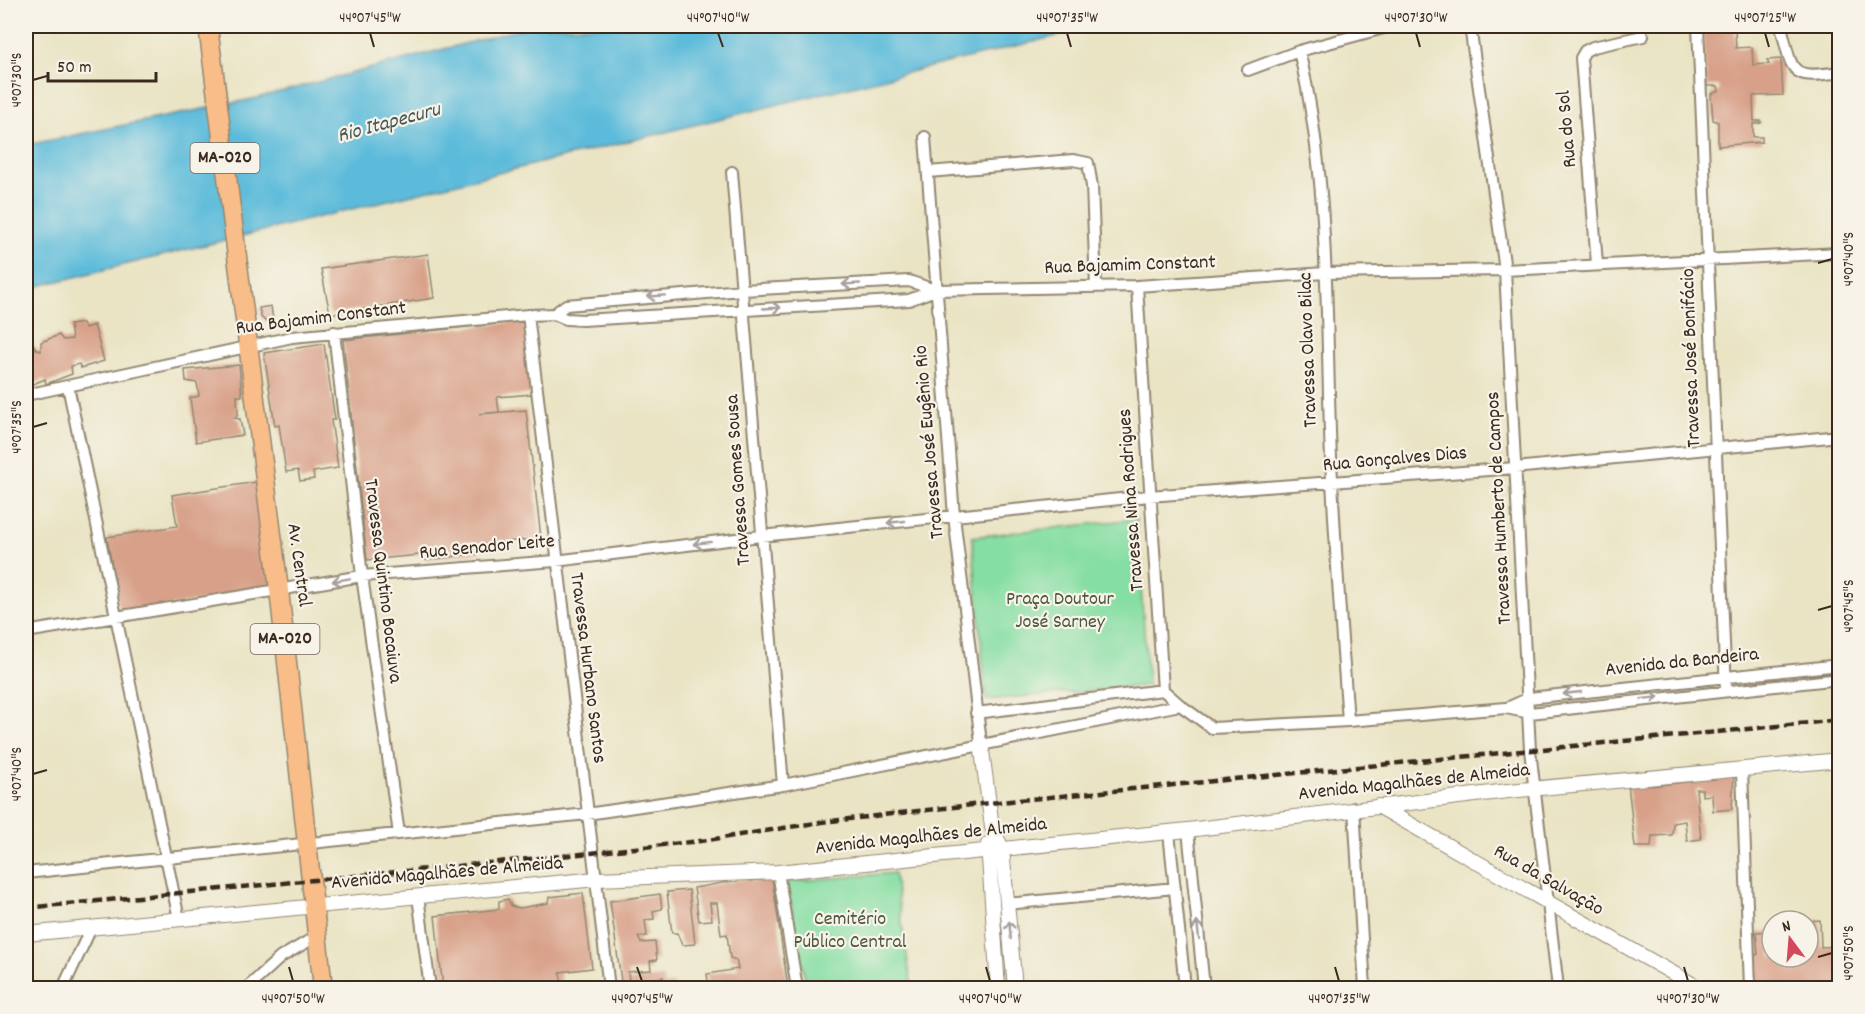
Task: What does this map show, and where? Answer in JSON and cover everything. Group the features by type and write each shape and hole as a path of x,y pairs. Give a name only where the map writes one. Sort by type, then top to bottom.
{"main road":[{"name":"Av. Central","path":"208,26 279,590 312,906 323,988"}],"street":[{"path":"1248,69 1299,51 1391,26"},
{"name":"Travessa Humberto de Campos","path":"1470,26 1505,270 1533,789 1558,988"},
{"name":"Travessa José Bonifácio","path":"1698,26 1706,260 1726,690"},
{"path":"1781,26 1790,60 1801,75 1810,77 1839,72"},
{"name":"Rua do Sol","path":"1597,264 1581,58 1585,51 1593,47 1643,36"},
{"name":"Travessa Olavo Bilac","path":"1299,51 1314,122 1325,273 1332,483 1348,721"},
{"name":"Travessa José Eugênio Rio","path":"925,137 954,516 981,743"},
{"path":"928,172 1073,160 1088,163 1096,286"},
{"name":"Travessa Gomes Sousa","path":"732,171 783,785"},
{"path":"1325,273 1505,270 1839,253"},
{"name":"Rua Bajamim Constant","path":"26,395 249,345 334,332 528,315 554,314 566,319 583,320 909,300 935,291 1137,286 1325,273"},
{"name":"Rua Bajamim Constant","path":"554,314 566,304 742,290 909,281 935,291"},
{"name":"Travessa Nina Rodrigues","path":"1137,286 1163,690"},
{"name":"Travessa Hurbano Santos","path":"528,315 555,561 609,988"},
{"name":"Travessa Quintino Bocaiuva","path":"334,332 362,576 399,834"},
{"path":"68,386 179,919"},
{"name":"Rua Gonçalves Dias","path":"954,516 1149,496 1515,468 1839,436"},
{"name":"Rua Senador Leite","path":"26,632 117,619 362,576 555,561 954,516"},
{"name":"Avenida da Bandeira","path":"1529,698 1839,665"},
{"name":"Avenida da Bandeira","path":"1530,713 1839,679"},
{"path":"976,713 1163,690 1212,728 1348,721 1506,708 1530,713"},
{"path":"1506,708 1529,698"},
{"path":"26,873 587,814 783,785 981,743 1180,705"},
{"path":"981,743 992,827 1002,849 1015,988"},
{"name":"Avenida Magalhães de Almeida","path":"26,934 597,879 778,872 1188,830 1354,808 1533,789 1839,760"},
{"path":"1742,770 1750,988"},
{"name":"Rua da Salvação","path":"1378,806 1699,988"},
{"path":"1354,808 1365,988"},
{"path":"992,827 986,851 998,988"},
{"path":"1188,830 1204,988"},
{"path":"1169,832 1185,988"},
{"path":"778,872 797,988"},
{"path":"1007,904 1175,888"},
{"path":"418,896 430,988"},
{"path":"63,988 91,928"},
{"path":"247,988 281,957 317,936"}],"green space":[{"name":"Praça Doutour José Sarney","path":"1136,519 1148,685 986,700 972,537"},
{"name":"Cemitério Público Central","path":"894,873 912,988 807,988 786,882"}],"water":[{"name":"Rio Itapecuru","path":"532,26 1089,26 1073,32 26,289 26,145 257,98"}],"building":[{"path":"1702,26 1753,26 1753,28 1735,29 1736,48 1752,47 1753,65 1769,64 1767,60 1781,59 1783,95 1753,96 1754,121 1761,121 1761,123 1753,124 1753,137 1762,137 1762,142 1718,146 1718,122 1713,120 1711,94 1719,91 1718,86 1707,86"},
{"path":"428,254 434,298 330,314 321,269"},
{"path":"271,306 273,320 265,321 261,317 259,308"},
{"path":"524,321 532,394 497,397 499,412 479,414 526,410 541,538 479,545 480,553 426,560 420,555 367,560 343,340"},
{"path":"83,323 85,328 94,325 104,361 81,368 79,364 71,366 72,374 46,384 45,379 26,387 26,346 33,344 37,350 41,351 41,342 59,335 63,340 72,339 70,325"},
{"path":"324,344 335,420 331,420 338,468 313,472 314,479 300,481 298,470 286,472 279,425 275,426 264,353"},
{"path":"239,365 242,396 237,396 238,414 234,418 240,419 243,435 196,442 190,398 199,396 197,383 186,381 185,370"},
{"path":"256,482 274,589 120,614 107,537 177,526 172,495"},
{"path":"1734,773 1732,809 1713,811 1712,795 1702,796 1702,789 1696,789 1701,839 1687,841 1685,821 1673,823 1672,835 1652,836 1651,847 1635,847 1628,784 1652,782 1652,786 1694,781 1696,777"},
{"path":"750,878 751,881 772,878 788,988 709,988 707,974 738,969 736,960 730,958 727,934 721,935 717,903 710,903 712,920 699,921 694,888"},
{"path":"689,890 695,944 682,945 677,933 672,933 667,892"},
{"path":"583,893 592,968 560,972 562,988 443,988 435,916 499,909 499,901 508,899 511,906 520,908 548,903 549,897"},
{"path":"660,894 662,909 653,911 654,919 645,920 647,936 638,937 641,943 655,942 657,960 650,961 651,970 628,972 629,981 663,977 664,985 674,984 674,988 622,988 610,901"},
{"path":"1820,920 1821,947 1840,946 1840,988 1757,988 1754,956 1758,954 1756,932 1760,932 1760,969 1820,969"}],"railway":[{"path":"26,908 591,853 708,840 822,822 989,803 1840,720"}]}
